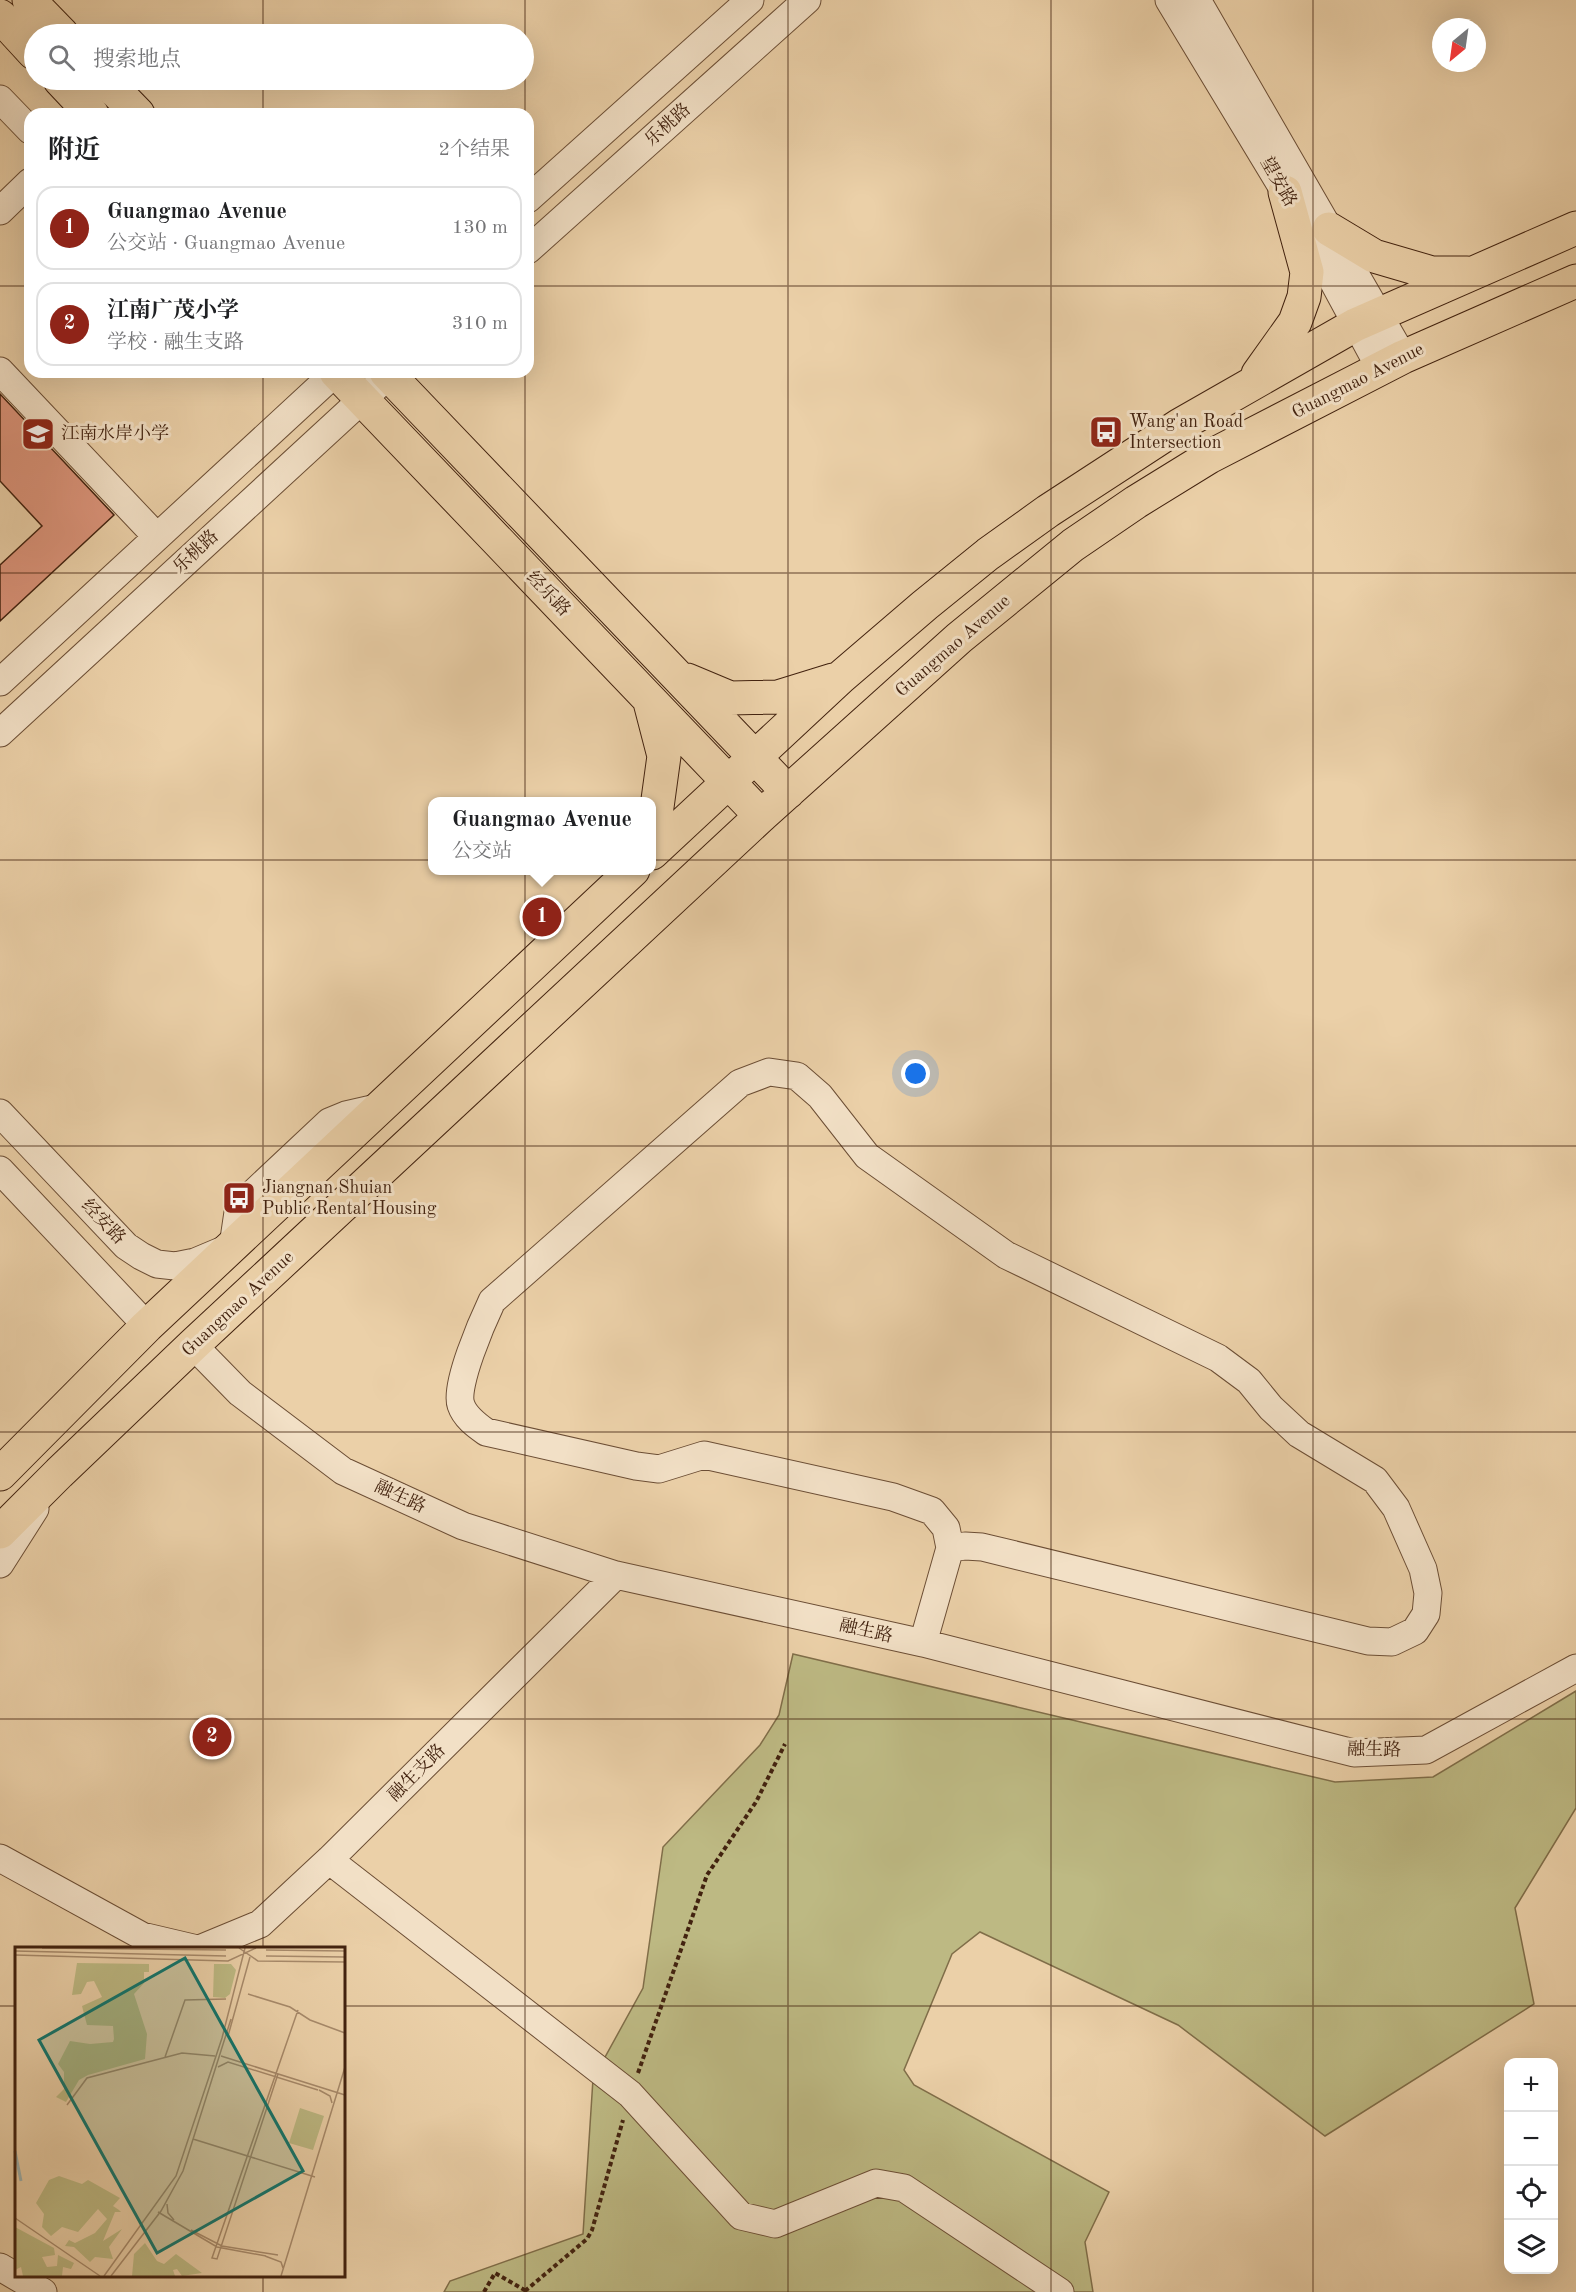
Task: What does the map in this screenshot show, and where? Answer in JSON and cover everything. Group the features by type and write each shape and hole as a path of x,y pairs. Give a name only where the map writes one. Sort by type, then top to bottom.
{"main road":[{"path":"29,0 52,24"},
{"path":"0,16 24,42"},
{"path":"69,90 86,108"},
{"path":"115,90 132,108"},
{"path":"1250,385 1295,322 1304,297 1306,272 1285,192"},
{"path":"656,849 841,677 943,590 1048,511 1180,425 1366,320 1576,228"},
{"path":"1329,229 1374,256 1432,273 1472,273"},
{"name":"Guangmao Avenue","path":"0,1532 58,1473 193,1345 761,816 959,638 1073,545 1136,502 1209,457 1391,362 1576,281"},
{"name":"经乐路","path":"342,378 761,816"},
{"name":"经乐路","path":"394,378 788,792"},
{"path":"675,675 730,699 778,697 841,677"},
{"path":"650,701 664,756 656,809"},
{"path":"0,1474 30,1441 147,1326 627,875"},
{"path":"507,988 530,981 539,985 546,992 548,999 540,1022"}],"street":[{"path":"534,194 750,0"},
{"name":"乐桃路","path":"534,245 807,0"},
{"name":"望安路","path":"1169,0 1391,362"},
{"name":"望安路","path":"1197,0 1329,229 1366,320"},
{"path":"0,99 24,124"},
{"path":"0,211 24,189"},
{"path":"0,371 157,537"},
{"name":"乐桃路","path":"0,681 329,378"},
{"name":"乐桃路","path":"0,733 384,378"},
{"path":"923,1643 950,1548 946,1528 932,1511 893,1497 704,1455 658,1468 636,1466 486,1432 471,1421 460,1404 462,1382 483,1319 492,1300 740,1083 769,1072 797,1076 820,1096 867,1156 1006,1255 1218,1358 1249,1381 1271,1408 1299,1434 1375,1480 1396,1508 1423,1569 1428,1593 1426,1614 1415,1631 1392,1641 1368,1641 982,1547 950,1548"},
{"name":"经安路","path":"0,1113 126,1246 141,1256 157,1264 175,1266 195,1262 233,1246"},
{"path":"0,1170 147,1326"},
{"name":"融生路","path":"193,1345 240,1393 343,1471 463,1526 616,1575 923,1643 1353,1753 1426,1750 1576,1668"},
{"path":"0,1461 30,1441"},
{"path":"0,1564 58,1473"},
{"name":"融生支路","path":"204,1947 260,1924 329,1860 616,1575"},
{"path":"0,1857 142,1936 190,1947"},
{"path":"329,1860 630,2094 741,2216 775,2224 876,2183 904,2188 1060,2292"},
{"path":"0,2267 15,2276"},
{"path":"17,2277 43,2292"}],"path":[{"path":"484,2292 495,2273 526,2291 587,2239 592,2230 630,2094 706,1875 756,1803 785,1744"}],"shaded area":[{"path":"793,1654 1335,1782 1433,1777 1576,1691 1576,1808 1515,1908 1534,2004 1325,2136 1178,2025 980,1932 952,1954 904,2070 914,2085 1109,2192 1085,2242 1093,2292 444,2292 450,2281 583,2234 593,2079 643,1988 663,1847 760,1745 779,1715"}],"building":[{"path":"0,394 114,515 0,621 0,565 42,526 0,481"}],"place":[{"name":"Wang'an Road Intersection","path":"1106,432"},
{"name":"江南水岸小学","path":"38,434"},
{"name":"Guangmao Avenue","path":"542,917"},
{"name":"Jiangnan Shuian Public Rental Housing","path":"239,1198"},
{"name":"江南广茂小学","path":"212,1737"}]}
